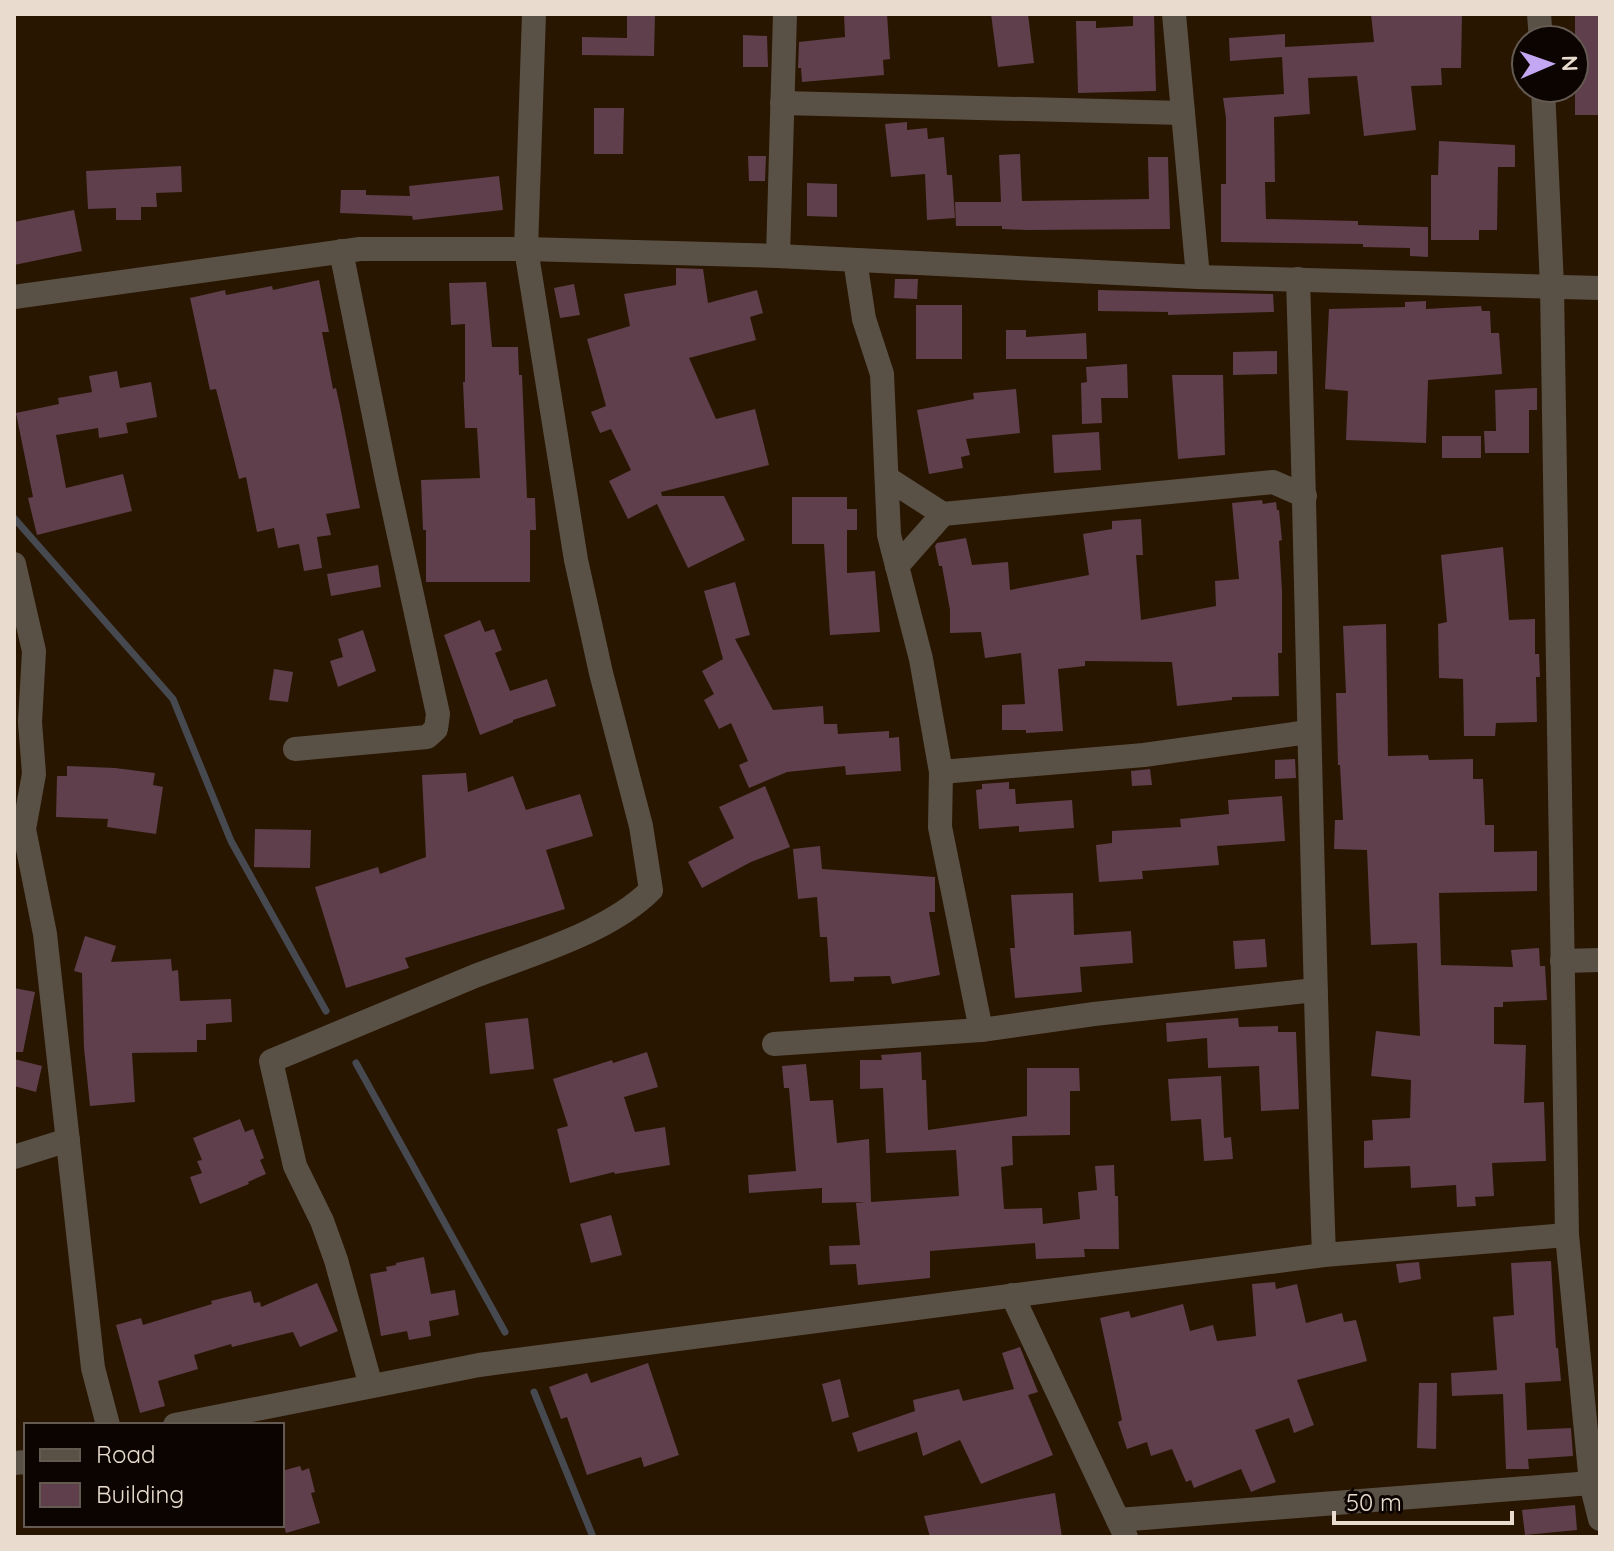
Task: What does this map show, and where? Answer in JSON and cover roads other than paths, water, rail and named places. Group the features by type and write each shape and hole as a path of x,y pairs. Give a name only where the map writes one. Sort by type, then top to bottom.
{"street":[{"path":"371,1386 336,1260 322,1221 295,1166 271,1061 568,939 621,915 651,890 641,826 601,673 576,560 526,249 534,14"},
{"path":"778,256 785,14"},
{"path":"1174,14 1198,277"},
{"path":"782,103 1183,113"},
{"path":"1544,104 1552,286 1567,1235 1591,1483 1600,1519"},
{"path":"14,297 360,249 526,249 778,256 1198,277 1600,288"},
{"path":"295,749 427,737 436,729 438,714 393,511 341,251"},
{"path":"855,260 864,319 882,374 889,535 921,659 941,772 940,827 981,1030"},
{"path":"1298,279 1324,1255"},
{"path":"1273,482 1303,454"},
{"path":"887,478 943,514 1273,482 1305,496"},
{"path":"897,566 943,514"},
{"path":"14,564 34,651 30,722 34,774 24,829 45,934 93,1368 107,1423"},
{"path":"941,772 1144,755 1308,732"},
{"path":"1562,961 1600,960"},
{"path":"774,1044 981,1030 1094,1014 1315,990"},
{"path":"14,1157 68,1140"},
{"path":"185,1423 479,1365 1324,1255 1567,1235"},
{"path":"1012,1295 1122,1529 1591,1483"}],"waterway":[{"path":"14,518 173,699 231,841 326,1011"},
{"path":"356,1063 505,1332"},
{"path":"534,1392 593,1537"}]}
